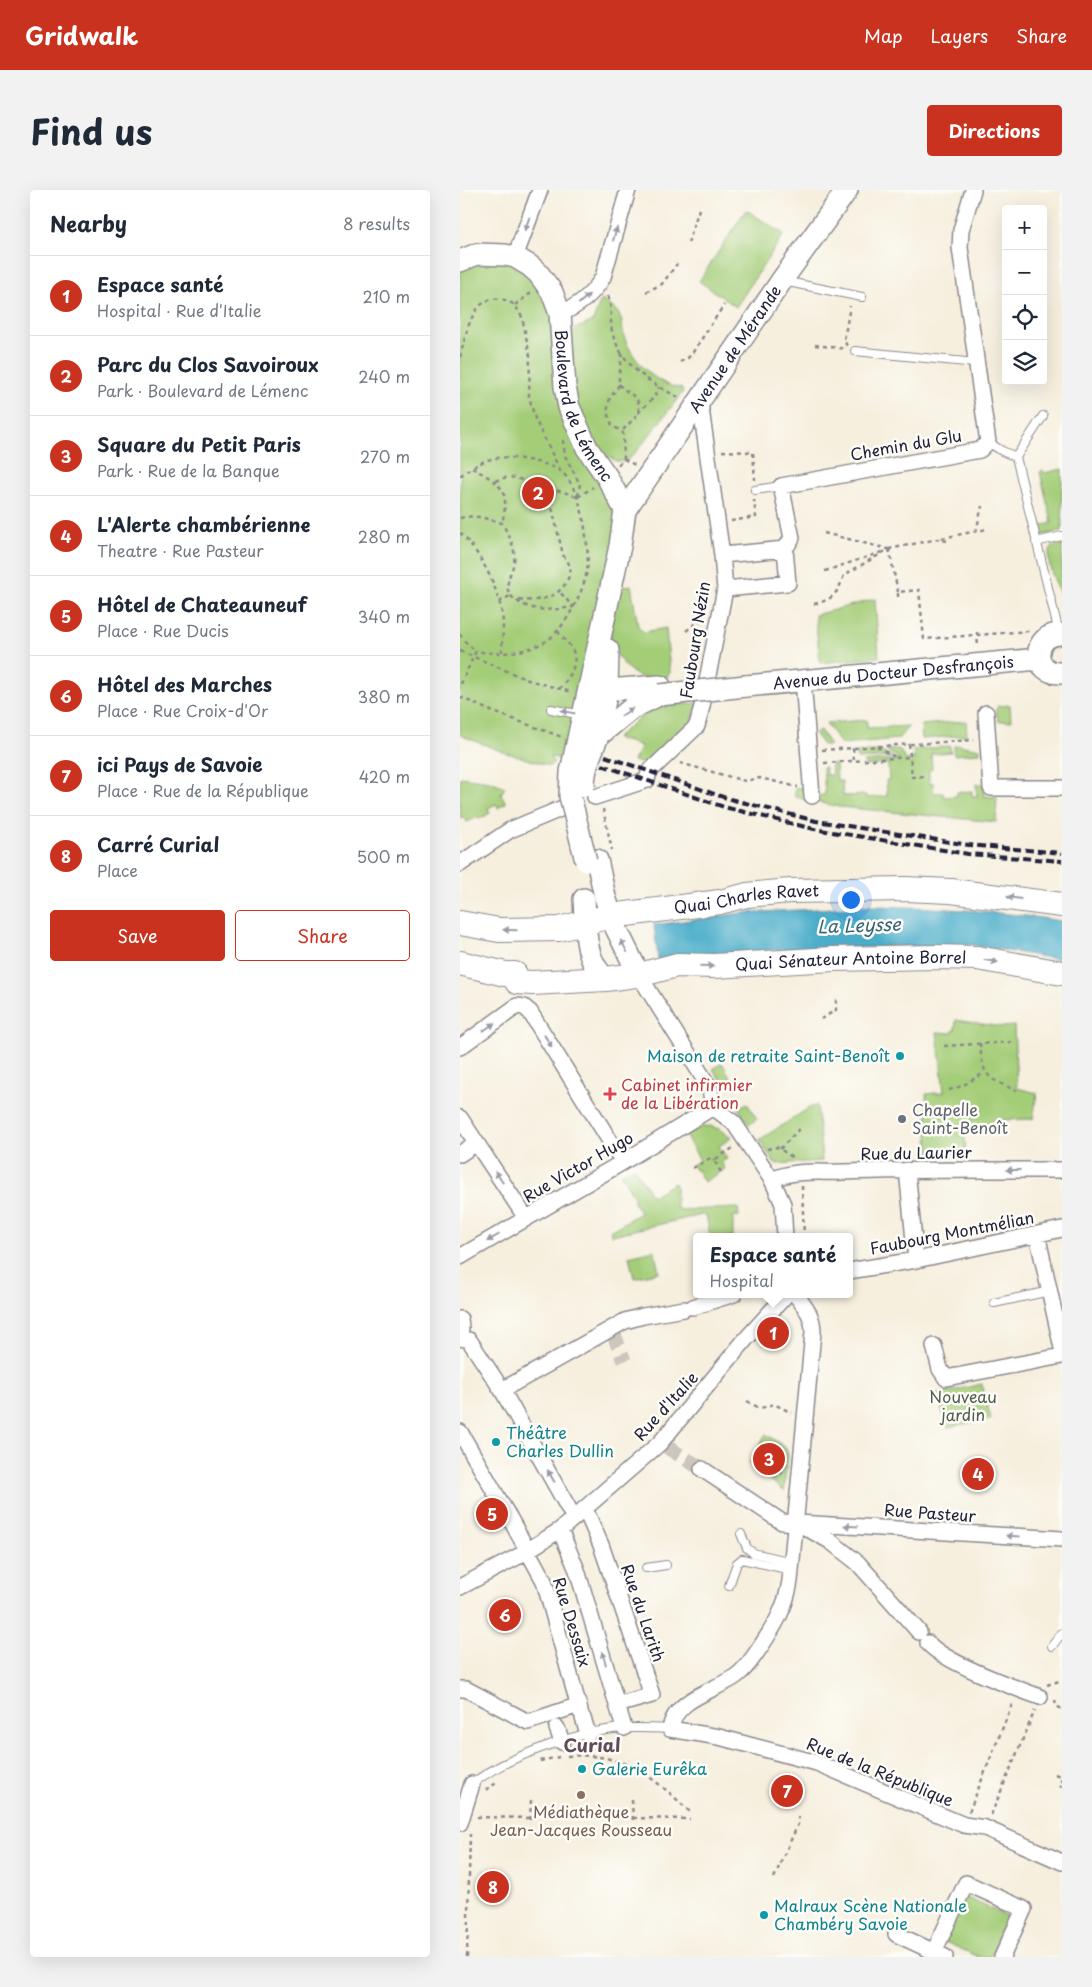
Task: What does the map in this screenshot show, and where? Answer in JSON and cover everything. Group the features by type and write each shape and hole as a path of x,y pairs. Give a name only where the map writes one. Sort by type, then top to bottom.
{"main road":[{"name":"Avenue de Mérande","path":"625,510 782,280 847,190"},
{"name":"Boulevard de Lémenc","path":"460,261 477,254 515,257 538,273 552,292 560,314 565,388 577,429 625,510"},
{"path":"625,510 620,546 587,719 588,760 584,785 586,806 611,916 639,975"},
{"path":"587,719 608,652 605,619"},
{"path":"1059,629 1041,643 1039,659 1044,668 1050,672 1062,673"},
{"name":"Avenue du Docteur Desfrançois","path":"608,652 614,664 622,672 660,690"},
{"name":"Avenue du Docteur Desfrançois","path":"587,719 660,690 746,686 1039,659"},
{"name":"Avenue du Docteur Desfrançois","path":"587,719 632,708 660,690"},
{"path":"599,859 588,882 585,910 588,948 601,975 606,979"},
{"name":"Quai Charles Ravet","path":"460,923 499,930 559,929 585,910 611,916 720,902 747,895 822,890 951,891 1062,905"},
{"name":"Quai Sénateur Antoine Borrel","path":"460,963 505,974 515,974 517,982 532,983 606,979 639,975 677,965 714,966 833,959 977,958 1062,972"}],"street":[{"path":"515,257 540,190"},
{"path":"560,314 583,302 598,286 603,277 628,190"},
{"path":"973,190 961,230 960,248 988,442"},
{"name":"Faubourg Nézin","path":"601,795 647,780 649,772 697,726 725,589 722,555 699,404"},
{"name":"Chemin du Glu","path":"781,486 980,450 988,442"},
{"path":"725,589 788,582 785,549 792,538 781,486"},
{"path":"722,555 785,549"},
{"path":"803,680 814,751 812,796"},
{"path":"986,713 991,788 1062,788"},
{"path":"460,864 510,830 565,807"},
{"path":"639,975 710,1089 713,1107 728,1117 772,1180 783,1204 785,1233"},
{"path":"460,1047 517,1006 524,1007 530,1012 623,1162"},
{"name":"Rue Victor Hugo","path":"460,1257 713,1107"},
{"path":"460,1118 526,1218"},
{"path":"460,1154 476,1143"},
{"path":"907,1170 916,1260"},
{"name":"Rue du Laurier","path":"772,1180 791,1174 907,1170 1062,1170"},
{"name":"Faubourg Montmélian","path":"853,1270 1038,1237 1062,1229"},
{"path":"1038,1237 1062,1348"},
{"path":"502,1390 612,1330 642,1316 689,1308 721,1298"},
{"name":"Rue d'Italie","path":"460,1587 527,1551 560,1530 664,1445 745,1340 783,1298"},
{"path":"670,1729 676,1714 687,1703 736,1676 746,1667 782,1612 788,1591 791,1566 813,1324 809,1311 798,1298"},
{"path":"460,1319 462,1328 460,1336"},
{"name":"Rue du Larith","path":"460,1336 469,1340 502,1390 580,1514 612,1570 652,1695 617,1705"},
{"path":"934,1346 940,1370 946,1378 1062,1356"},
{"name":"Rue Dessaix","path":"460,1432 544,1581 588,1734"},
{"path":"702,1469 782,1522 795,1522 830,1541 858,1563 933,1649 954,1662 1040,1697"},
{"name":"Rue Pasteur","path":"795,1522 1062,1539"},
{"path":"560,1530 577,1570 624,1728"},
{"path":"460,1689 466,1689 528,1722 557,1726 580,1711"},
{"name":"Rue de la République","path":"670,1729 719,1737 817,1763 964,1825 985,1828 1062,1862"},
{"path":"467,1823 479,1787"},
{"path":"896,1934 940,1955 966,1883 1024,1908 1002,1957"}],"lane":[{"path":"782,280 862,297"},
{"path":"855,351 976,363"},
{"path":"1044,416 1016,457 1059,629"},
{"path":"988,442 1016,457"},
{"path":"755,490 781,486"},
{"path":"1036,542 1062,536"},
{"path":"551,709 587,719"},
{"path":"994,1303 1050,1291"},
{"path":"741,1534 747,1548 753,1552 791,1566"},
{"path":"729,1586 737,1563 742,1559 791,1566"},
{"path":"646,1568 666,1566"},
{"path":"1052,1646 1062,1634"},
{"name":"Rue de la République","path":"460,1799 479,1787 557,1726 588,1734 624,1728 670,1729"}],"path":[{"path":"688,243 699,209"},
{"path":"646,292 662,284 677,264"},
{"path":"607,295 612,307 611,324 613,335 622,353 634,368 659,387 699,404"},
{"path":"852,295 844,340 847,346 855,351"},
{"path":"460,356 469,327 479,305 489,300 501,299 515,305 522,317 530,356 529,396 535,419 561,471 581,503 587,541 587,571 573,607 558,631 543,643 524,650 486,653 476,651 467,644 460,634"},
{"path":"680,362 688,358 693,352 724,305"},
{"path":"815,345 855,351"},
{"path":"622,353 618,387 610,398 607,412 612,425 622,433"},
{"path":"619,382 624,390 636,399 638,413"},
{"path":"607,477 624,459 622,433 650,401 659,387"},
{"path":"577,429 563,440 565,456 580,484 578,497"},
{"path":"725,451 738,451"},
{"path":"460,476 489,459 510,456 538,462 561,471"},
{"path":"472,468 495,481 503,491 506,507 502,523 514,550 515,565 507,582 510,596 527,608 554,610 573,607"},
{"path":"495,481 505,477 516,476 526,482 578,497"},
{"path":"526,482 530,492 551,503"},
{"path":"515,600 544,600 565,585 571,567 563,555 551,503 556,490"},
{"path":"976,532 982,506"},
{"path":"460,518 467,516 482,517 502,523"},
{"path":"825,571 889,549 987,529"},
{"path":"460,533 469,541 493,584 503,623 502,652"},
{"path":"824,533 889,549"},
{"path":"938,539 947,541"},
{"path":"889,549 898,597"},
{"path":"814,604 827,602 840,589 844,575 889,549"},
{"path":"559,590 573,607"},
{"path":"898,592 919,590 924,639 1059,629"},
{"path":"499,602 510,596"},
{"path":"686,631 710,613"},
{"path":"558,631 574,653 574,666 566,681 559,688"},
{"path":"977,634 978,650"},
{"path":"460,651 528,680 559,688 587,719"},
{"path":"460,686 476,651"},
{"path":"460,697 491,711 587,719"},
{"path":"911,757 819,763 814,751 988,739"},
{"path":"910,744 912,777 926,776"},
{"path":"876,747 898,758"},
{"path":"853,748 854,761"},
{"path":"664,758 746,781 760,778 795,788"},
{"path":"599,859 603,809 601,795"},
{"path":"821,1019 836,1010 836,998"},
{"path":"944,1046 1010,1042"},
{"path":"980,1043 984,1073 989,1078 1017,1091"},
{"path":"949,1090 962,1086 984,1073"},
{"path":"780,1149 802,1126"},
{"path":"714,1160 745,1141"},
{"path":"763,1152 772,1147 780,1149 792,1156 796,1163"},
{"path":"693,1168 712,1157 721,1172"},
{"path":"802,1182 804,1233"},
{"path":"747,1401 761,1409 776,1405 804,1419"},
{"path":"761,1468 764,1464 768,1466 773,1464 786,1476"},
{"path":"964,1825 1019,1689"},
{"path":"985,1828 1040,1697"},
{"path":"1016,1754 1022,1757"},
{"path":"535,1763 577,1755 612,1759 646,1773 692,1814"},
{"path":"1055,1774 1062,1778 1059,1785 1062,1787"},
{"path":"479,1787 505,1777"},
{"path":"467,1957 470,1856 467,1823 530,1819 531,1800"},
{"path":"632,1800 633,1822"},
{"path":"967,1802 972,1804"},
{"path":"774,1878 799,1822 798,1817"},
{"path":"633,1818 690,1819"},
{"path":"470,1856 476,1856"},
{"path":"468,1920 475,1920"}],"green space":[{"path":"746,210 784,234 736,307 699,281"},
{"path":"505,255 552,292 565,387 625,510 573,760 549,757 554,762 550,766 503,752 460,735 460,261"},
{"path":"603,300 619,314 625,339 640,364 663,383 681,388 683,392 637,451 625,462 616,461 601,451 573,406 571,331 593,321 600,302"},
{"path":"1062,469 1062,531 1044,535 1039,532 1038,527 1052,523 1040,472 1043,470 1044,473"},
{"path":"1062,541 1062,594 1060,594 1051,572 1049,556 1054,544"},
{"path":"631,585 638,626 643,632 666,628 670,672 667,677 649,679 637,675 622,662 614,649 611,631 619,587"},
{"path":"875,599 879,657 820,663 815,615"},
{"path":"698,703 691,725 648,766 633,761 641,746 616,738 639,718 664,705"},
{"path":"1010,705 1011,721 998,721 996,710 998,706"},
{"path":"867,720 867,728 909,726 898,739 841,744 826,723"},
{"path":"966,721 967,735 922,739 921,725"},
{"path":"820,730 830,745 823,745 814,733"},
{"path":"959,745 980,749 980,753 954,755 954,746"},
{"path":"950,746 951,752 931,754 932,769 929,770 929,783 933,783 934,793 943,793 944,797 957,796 957,792 972,791 972,796 977,796 976,784 983,784 984,796 997,797 996,822 839,807 795,797 795,788 811,787 812,796 825,795 823,767 825,767 826,775 832,775 831,764 836,764 837,781 842,781 843,796 866,795 866,798 887,796 888,764 865,766 864,762 900,759 885,750 899,749 906,760 914,759 913,750"},
{"path":"878,751 892,757 857,759 857,752"},
{"path":"460,777 490,781 505,787 501,794 506,803 498,808 496,804 488,808 490,813 480,819 478,817 467,822 464,817 460,819"},
{"path":"956,1020 1002,1027 1014,1026 1017,1088 1037,1093 1033,1119 998,1120 987,1125 964,1130 966,1153 939,1156 937,1150 929,1152 926,1094 944,1092 937,1032 951,1033 955,1029"},
{"path":"722,1063 732,1080 724,1085 713,1069"},
{"path":"747,1103 757,1119 749,1125 738,1108"},
{"path":"817,1105 822,1161 775,1164 759,1140 809,1108"},
{"path":"710,1126 719,1129 731,1138 719,1146 727,1159 721,1162 725,1169 704,1182 692,1165 700,1160 685,1135 702,1127"},
{"path":"634,1167 652,1196 674,1183 676,1188 676,1207 680,1210 738,1208 739,1216 733,1217 733,1233 709,1233 706,1214 612,1235 610,1231 640,1213 633,1200 635,1199 621,1174"},
{"path":"654,1250 659,1272 634,1278 629,1256"},
{"name":"Nouveau jardin","path":"982,1384 991,1419 947,1427 937,1394"},
{"path":"766,1434 786,1448 788,1453 784,1491 749,1464"},
{"path":"963,1896 1009,1917 990,1957 979,1957 943,1941"}],"water":[{"name":"La Leysse","path":"870,906 966,910 1062,921 1062,960 972,945 792,949 688,955 658,959 654,925 742,913"}],"tunnel":[{"path":"613,1332 624,1361"},
{"path":"667,1447 702,1469"}],"railway":[{"path":"605,756 726,798 816,821 969,845 1062,853"},
{"path":"602,765 724,807 814,829 968,854 1062,861"}],"place":[{"name":"Parc du Clos Savoiroux","path":"538,493"},
{"name":"Maison de retraite Saint-Benoît","path":"900,1056"},
{"name":"Cabinet infirmier de la Libération","path":"610,1094"},
{"name":"Chapelle Saint-Benoît","path":"902,1119"},
{"name":"Espace santé","path":"773,1333"},
{"name":"Théâtre Charles Dullin","path":"496,1442"},
{"name":"Square du Petit Paris","path":"769,1459"},
{"name":"L'Alerte chambérienne","path":"978,1474"},
{"name":"Hôtel de Chateauneuf","path":"492,1514"},
{"name":"Hôtel des Marches","path":"505,1615"},
{"name":"Galerie Eurêka","path":"582,1769"},
{"name":"ici Pays de Savoie","path":"787,1791"},
{"name":"Médiathèque Jean-Jacques Rousseau","path":"581,1795"},
{"name":"Carré Curial","path":"493,1887"},
{"name":"Malraux Scène Nationale Chambéry Savoie","path":"764,1915"}],"district":[{"name":"Curial","path":"592,1746"}]}
